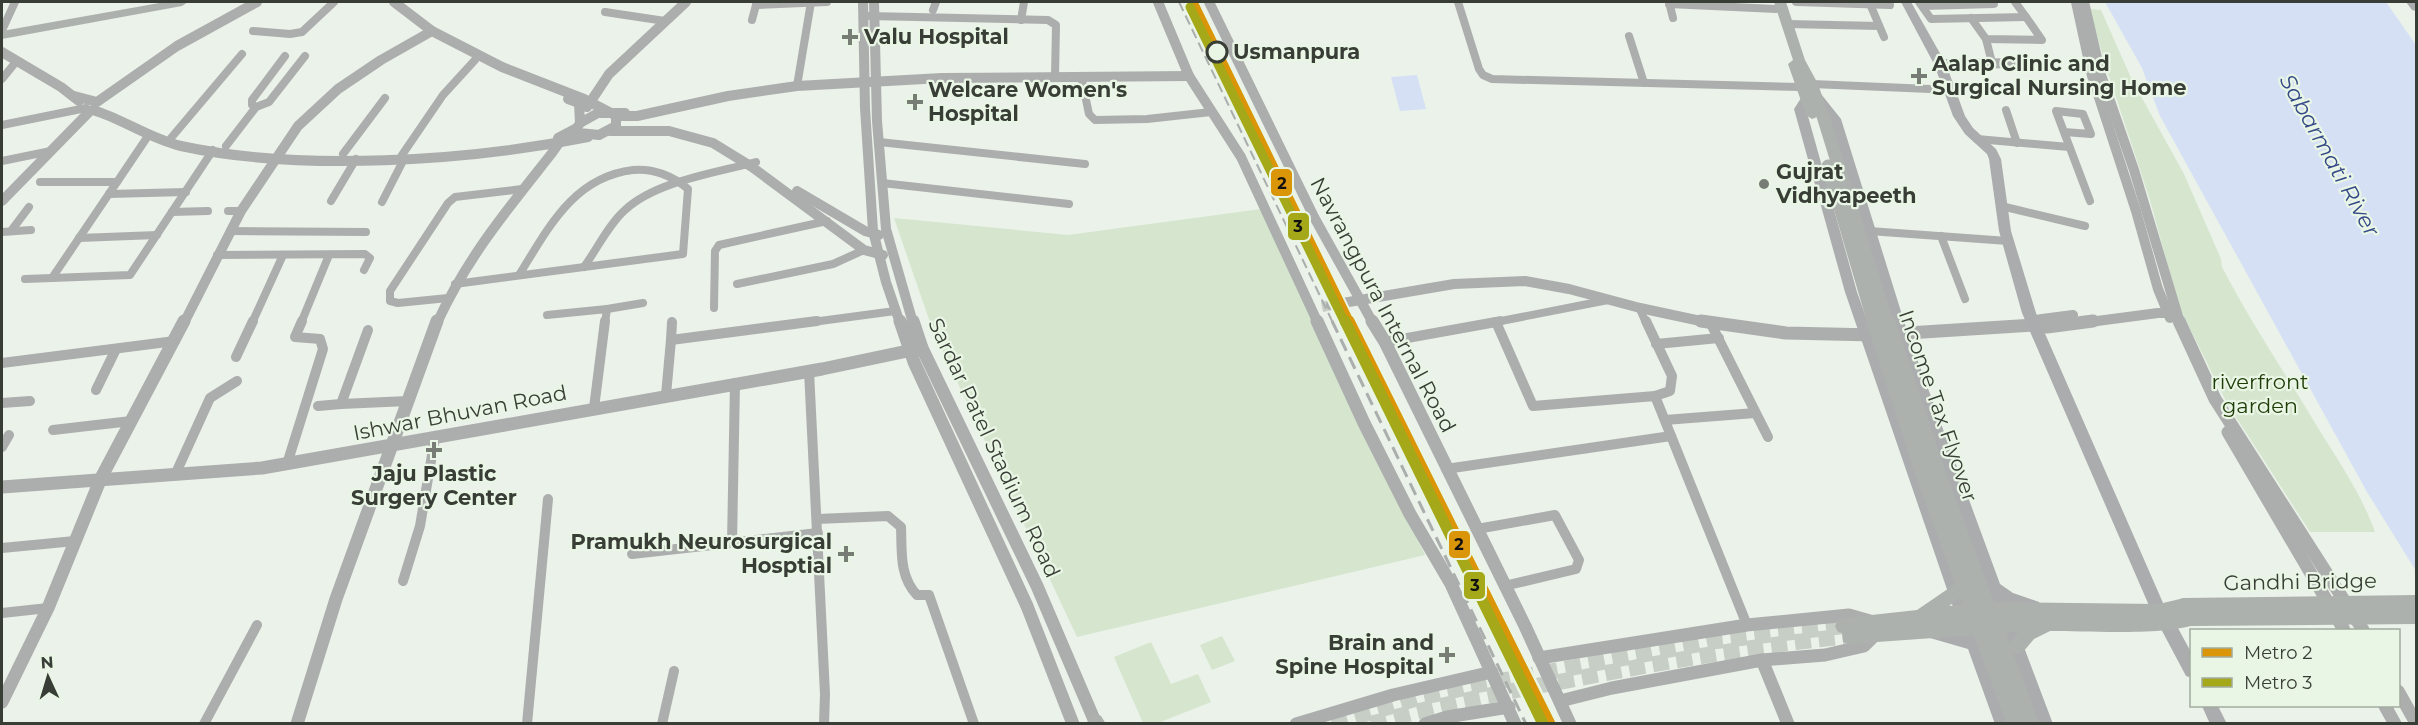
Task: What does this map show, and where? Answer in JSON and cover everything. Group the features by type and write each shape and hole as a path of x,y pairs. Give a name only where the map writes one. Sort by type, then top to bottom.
{"main road":[{"path":"5,31 137,2"},
{"path":"5,31 182,2"},
{"path":"1906,2 1940,64 1959,116 1977,139 1992,152 1995,159 2008,241 2034,325 2162,617 2190,667"},
{"path":"2411,2 2416,9"},
{"path":"1776,4 1787,24 1809,92 1800,108 1851,292 2003,723"},
{"path":"1776,4 1809,92 1835,118 1901,334 1948,468 1995,589 1997,617 2016,646 2045,723"},
{"name":"Income Tax Flyover","path":"1809,92 1940,480 2031,723"},
{"name":"Income Tax Flyover","path":"1817,116 1864,292 1926,481 2015,723"},
{"path":"1995,589 2020,603 2054,617"},
{"path":"1919,623 1955,592"},
{"name":"Gandhi Bridge","path":"2188,612 2416,603"},
{"path":"1847,631 1965,618 2162,617 2188,612"},
{"name":"Gandhi Bridge","path":"2188,612 2416,616"},
{"path":"2016,646 2033,630 2054,617"},
{"path":"1919,623 1974,643"},
{"path":"2211,707 2219,723"}],"street":[{"path":"15,2 2,45 2,52 10,60 148,136 180,146 356,159 403,157 600,136 616,126 613,115"},
{"path":"4,196 95,107 177,46 257,2"},
{"path":"2,125 95,107 180,47 263,2"},
{"path":"253,31 302,32 334,2"},
{"path":"383,2 475,60 579,103 579,134 588,136"},
{"path":"394,2 429,32 502,67 595,104 613,115 656,112 728,96 797,86 870,81 1189,76"},
{"path":"595,104 609,74 686,2"},
{"path":"297,723 336,599 394,446 436,324 455,284 483,240 559,140 595,104 614,75 691,2"},
{"path":"797,86 811,2"},
{"path":"752,20 756,3 827,2"},
{"name":"Sardar Patel Stadium Road","path":"863,2 869,16"},
{"name":"Sardar Patel Stadium Road","path":"874,2 869,16 873,228 895,311 1037,585 1096,723"},
{"path":"1021,20 1024,2"},
{"path":"1158,2 1189,76 1211,112 1232,140 1322,307 1364,423 1410,514 1451,584 1515,723"},
{"name":"Navrangpura Internal Road","path":"1209,2 1306,204 1358,299 1385,342 1570,723"},
{"path":"1458,2 1479,69 1487,77 1809,92 1930,88"},
{"path":"1796,2 1890,5"},
{"path":"1921,4 1994,4 1992,2"},
{"path":"1986,39 2042,40 2015,2"},
{"path":"2076,2 2092,76 2170,309 2203,391 2343,629"},
{"path":"2084,2 2101,75 2134,170 2170,309 2215,399 2362,629"},
{"path":"1673,18 1669,3 1776,4"},
{"path":"1869,4 1884,37"},
{"path":"1921,4 1931,19 2026,17"},
{"path":"605,12 665,21"},
{"path":"869,16 1048,20 1056,25 1054,77"},
{"path":"1971,18 1986,39 1992,63"},
{"path":"1787,24 1879,26"},
{"path":"2,702 48,608 100,478 175,341 230,231 235,211 298,126 338,89 429,32"},
{"path":"1629,36 1644,83"},
{"path":"171,138 242,54"},
{"path":"256,107 252,105 252,100 285,56"},
{"path":"226,146 256,107 269,102 305,56"},
{"path":"2,79 10,60"},
{"path":"382,201 403,157 442,95 461,72 475,60"},
{"path":"1940,64 2025,63"},
{"path":"1081,76 1089,114 1095,120 1147,119 1211,112"},
{"name":"Sardar Patel Stadium Road","path":"870,81 879,142 888,237 916,350 935,411 991,525 1073,723"},
{"path":"343,154 385,98"},
{"path":"95,107 154,133 184,142 278,154 403,157"},
{"path":"2006,110 2017,142"},
{"path":"2064,132 2091,134 2083,114 2056,111 2090,201"},
{"path":"579,122 598,113 613,115 695,132 723,142 854,225 873,228 888,237"},
{"path":"610,131 632,129 683,132 709,140 754,163 864,250 879,255 893,256"},
{"path":"52,278 148,136"},
{"path":"1977,139 2069,147"},
{"path":"879,142 1085,164"},
{"path":"25,279 130,275 213,150"},
{"path":"2,161 51,151"},
{"path":"331,201 356,159"},
{"path":"584,267 623,211 641,196 680,182 754,163"},
{"path":"455,284 683,254 688,189 680,182 651,171 621,170 597,178 563,208 519,275"},
{"path":"40,182 117,182"},
{"path":"882,183 1069,204"},
{"path":"448,298 398,303 390,301 389,297 394,284 448,203 455,197 522,189"},
{"path":"109,194 186,192"},
{"path":"2001,206 2085,226"},
{"path":"6,232 29,207"},
{"path":"172,212 208,211"},
{"path":"714,308 715,251 718,245 827,221"},
{"path":"6,232 31,230"},
{"path":"230,231 366,232"},
{"path":"1869,231 2008,241"},
{"path":"79,238 157,235"},
{"path":"1941,236 1965,299"},
{"path":"737,284 833,264 864,250"},
{"path":"217,255 365,255 369,258 364,270"},
{"path":"236,357 283,255"},
{"path":"287,464 323,349 320,339 296,337 329,255"},
{"path":"1322,307 1358,299 1454,285 1508,281 1572,290 1711,324 1866,336 2034,325 2047,327 2170,309"},
{"path":"1385,342 1610,299"},
{"path":"547,315 643,303"},
{"path":"1496,322 1533,406 1655,396 1670,391 1672,376 1639,307"},
{"path":"594,408 607,309"},
{"path":"671,340 895,311"},
{"path":"666,395 672,322"},
{"path":"1711,324 1768,437"},
{"path":"341,404 368,330"},
{"path":"1656,344 1719,338"},
{"path":"2,363 175,341"},
{"path":"96,390 116,349"},
{"name":"Ishwar Bhuvan Road","path":"2,487 100,478 262,468 916,350"},
{"path":"809,371 825,694 824,723"},
{"path":"175,475 210,398 237,381"},
{"path":"732,543 735,383"},
{"path":"1655,396 1747,625"},
{"path":"2,403 30,400"},
{"path":"318,406 408,400"},
{"path":"1665,420 1755,413"},
{"path":"53,430 132,421"},
{"path":"2,447 9,435"},
{"path":"403,581 420,526 435,436"},
{"path":"1446,469 1671,436"},
{"path":"527,723 548,499"},
{"path":"1477,529 1555,515 1579,560 1576,569 1504,586"},
{"path":"817,519 888,516 901,527 903,572 908,587 917,595 929,595 974,723"},
{"path":"632,554 818,533"},
{"path":"2,548 75,541"},
{"path":"1020,592 1037,585"},
{"path":"2,613 48,608"},
{"path":"1539,658 1747,625 1849,615 1875,628 1864,646 1825,655 1762,660 1612,688 1560,701"},
{"path":"204,723 257,625"},
{"path":"1050,665 1067,657"},
{"path":"1762,660 1788,723"},
{"path":"663,723 674,671"},
{"path":"1296,723 1427,685 1492,672"},
{"path":"2400,695 2416,723"},
{"path":"1425,723 1509,707"},
{"path":"2386,707 2395,723"}],"green space":[{"name":"riverfront garden","path":"2089,9 2101,10 2132,80 2184,174 2221,259 2222,267 2258,331 2352,482 2375,532 2310,532 2227,403 2179,307 2150,200"},
{"path":"1261,209 1425,555 1077,637 932,328 894,218 1068,235"},
{"path":"1222,636 1235,661 1212,670 1200,645"},
{"path":"1151,642 1171,684 1198,674 1211,702 1158,723 1143,723 1114,657"}],"water":[{"name":"Sabarmati River","path":"2105,2 2386,2 2416,45 2416,571 2367,492 2160,116 2142,68"},
{"path":"1417,75 1426,109 1400,111 1391,77"}],"tunnel":[{"path":"1322,307 1331,305"},
{"path":"1332,724 1418,698 1478,685 1716,641 1844,626"},
{"path":"1371,724 1475,698 1647,666 1747,649 1849,636"}],"railway":[{"path":"1179,2 1333,323"},
{"path":"1332,321 1526,724"}],"metro line":[{"name":"2","path":"1193,2 1447,520 1550,724"},
{"name":"3","path":"1190,7 1543,724"}],"place":[{"name":"Valu Hospital","path":"850,37"},
{"name":"Usmanpura","path":"1217,52"},
{"name":"Aalap Clinic and Surgical Nursing Home","path":"1919,76"},
{"name":"Welcare Women's Hospital","path":"915,102"},
{"name":"Gujrat Vidhyapeeth","path":"1764,184"},
{"name":"Jaju Plastic Surgery Center","path":"434,450"},
{"name":"Pramukh Neurosurgical Hosptial","path":"846,554"},
{"name":"Brain and Spine Hospital","path":"1447,655"}]}
